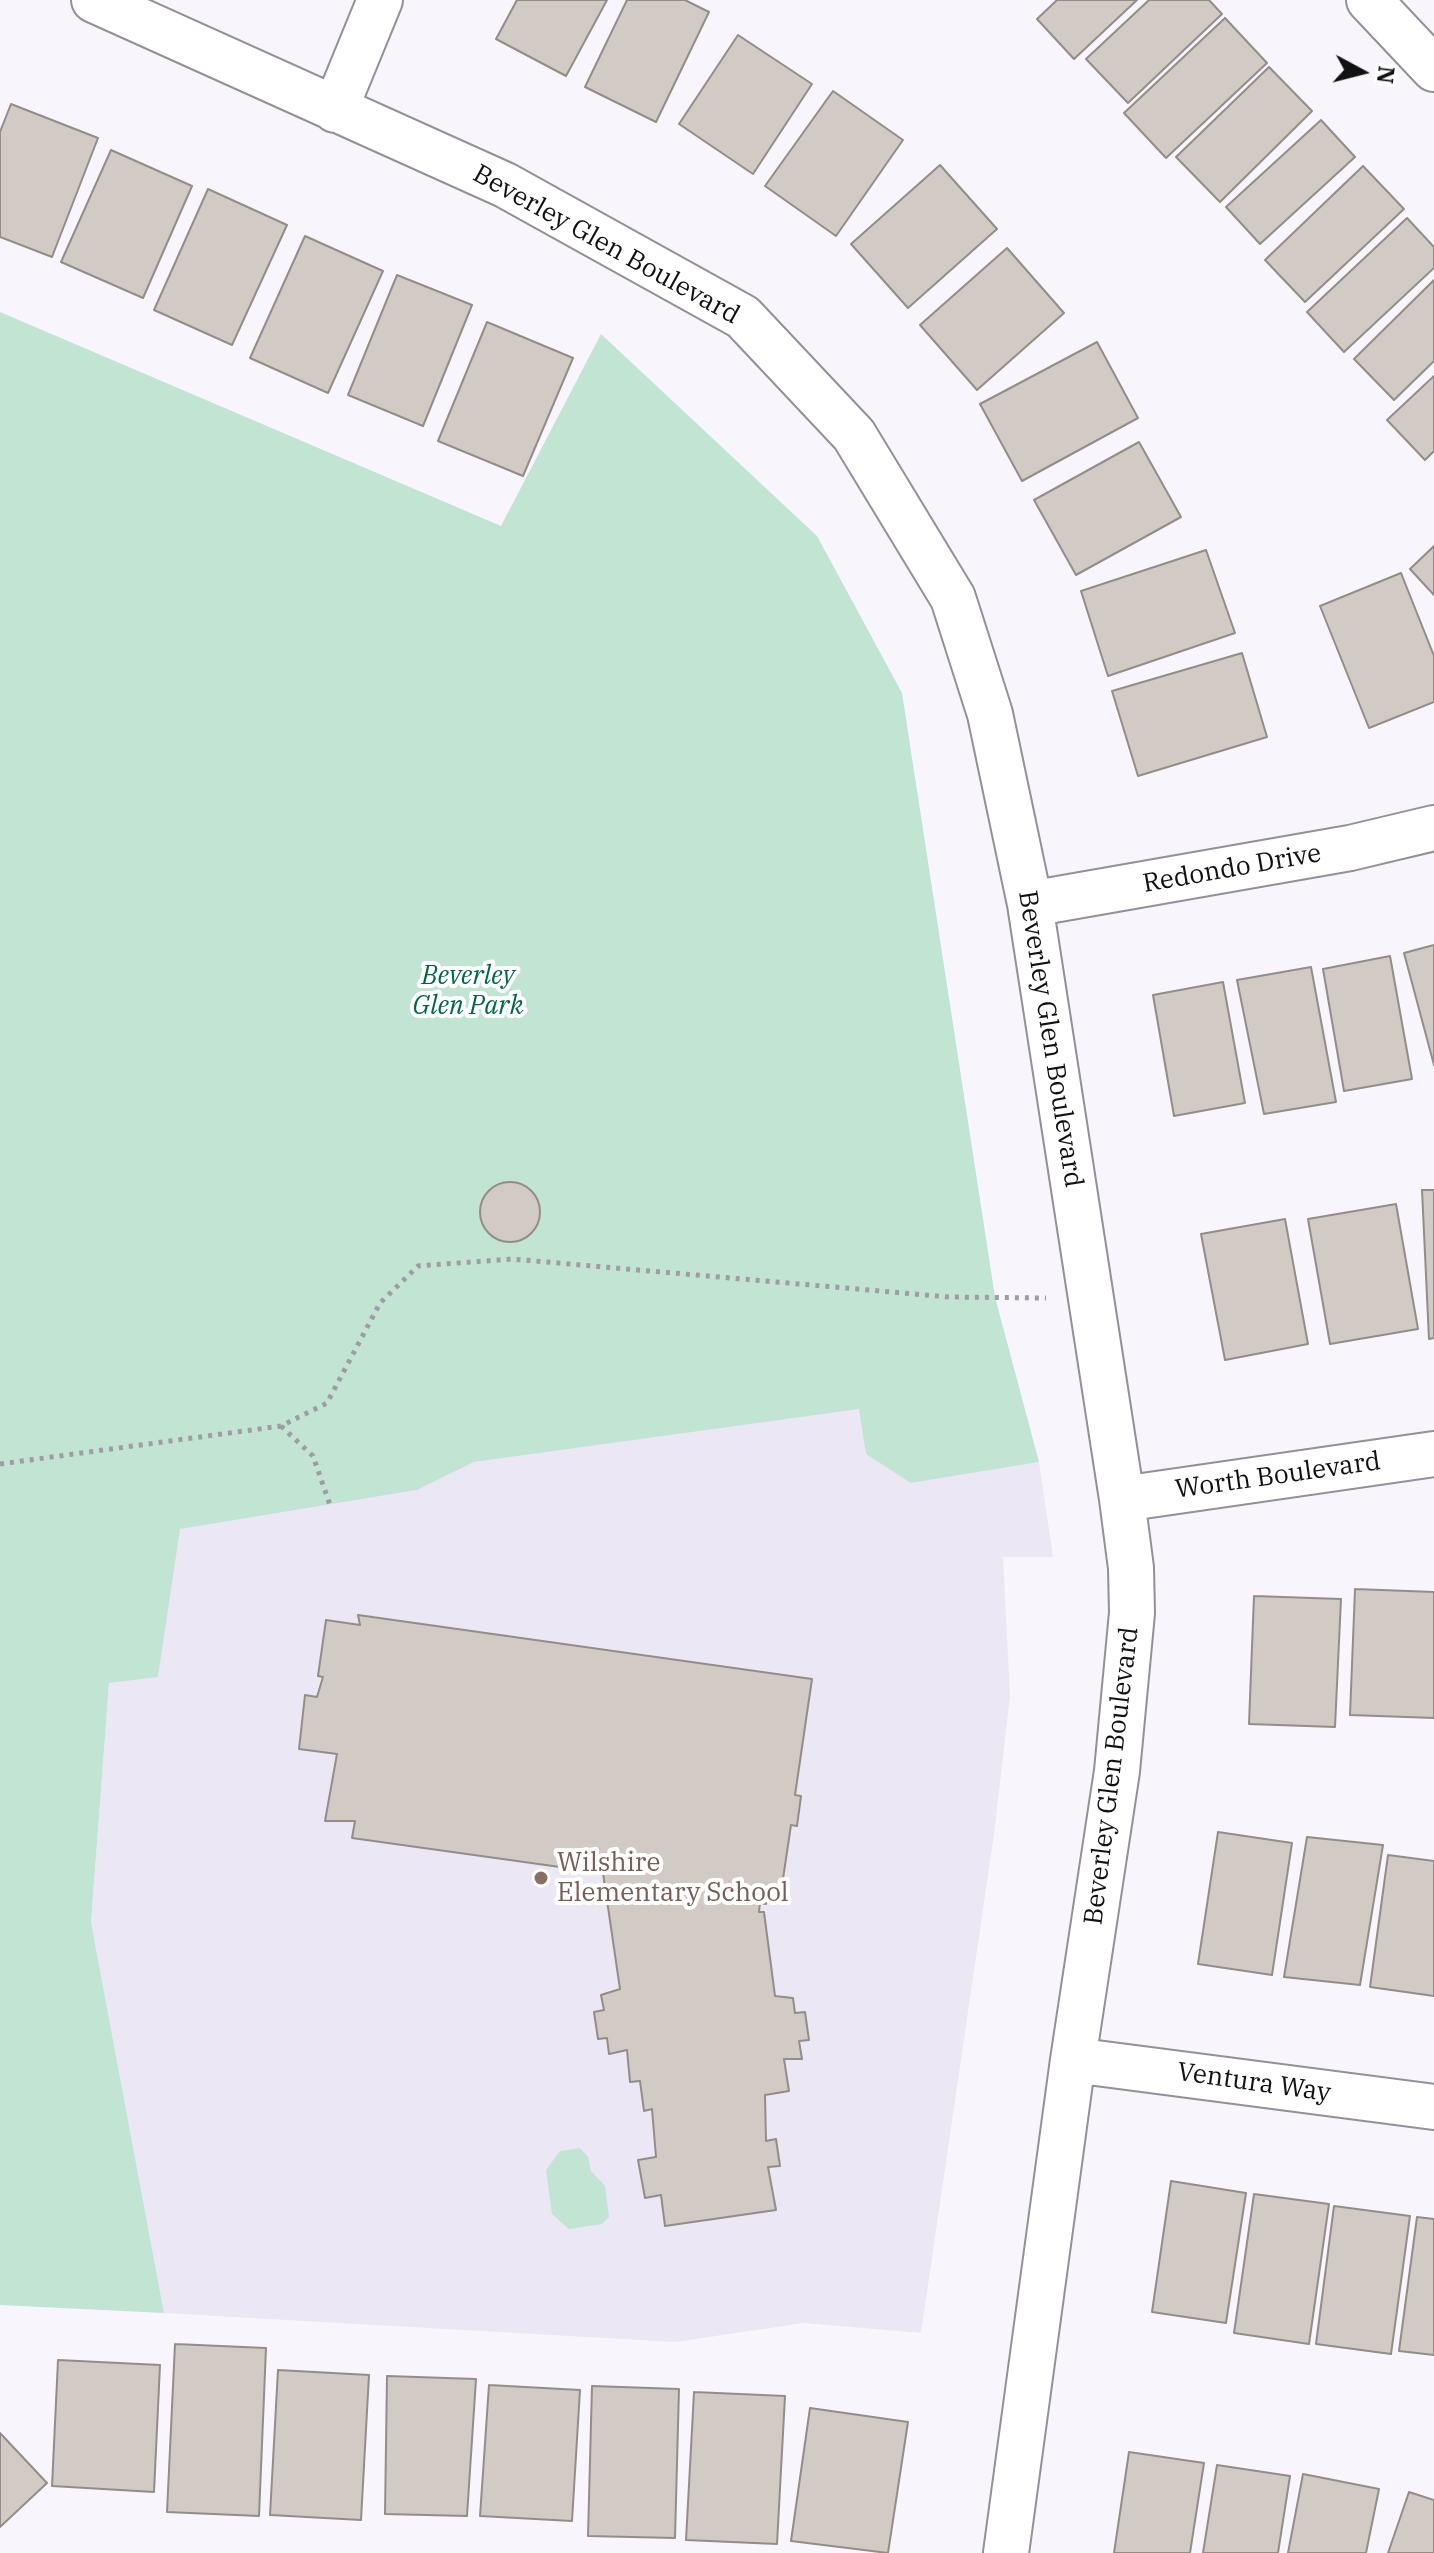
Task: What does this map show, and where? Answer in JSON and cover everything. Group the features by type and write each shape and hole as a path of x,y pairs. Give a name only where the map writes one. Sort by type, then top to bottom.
{"street":[{"name":"Beverley Glen Boulevard","path":"94,0 505,185 743,317 854,435 953,598 990,714 1030,904 1131,1568 1130,1651 1117,1771 1073,2060 1006,2553"},
{"path":"335,110 380,0"},
{"path":"1369,0 1434,69"},
{"name":"Redondo Drive","path":"1030,904 1350,848 1434,828"},
{"name":"Worth Boulevard","path":"1122,1499 1434,1454"},
{"name":"Ventura Way","path":"1073,2060 1434,2107"}],"path":[{"path":"0,1464 281,1426 327,1403 380,1303 418,1266 512,1259 949,1297 1091,1298"},
{"path":"281,1426 313,1456 330,1505"}],"shaded area":[{"name":"Wilshire Elementary School","path":"860,1408 911,1483 1039,1462 1053,1557 1003,1557 1010,1696 994,1834 921,2333 804,2323 675,2342 164,2313 91,1922 109,1682 158,1676 179,1529 417,1490 474,1462"}],"green space":[{"name":"Beverley Glen Park","path":"0,312 501,526 601,334 817,536 902,693 995,1297 1039,1462 911,1483 866,1454 859,1409 474,1462 417,1490 180,1529 158,1677 109,1683 91,1922 164,2313 0,2305"},
{"path":"580,2148 588,2157 591,2171 605,2186 609,2217 602,2224 569,2229 552,2214 546,2170 560,2151"}],"building":[{"path":"517,0 607,0 566,76 496,39"},
{"path":"627,0 685,0 709,12 656,122 585,87"},
{"path":"1057,0 1137,0 1074,59 1037,19"},
{"path":"1149,0 1209,0 1222,14 1128,103 1086,59"},
{"path":"1225,18 1267,63 1166,158 1124,113"},
{"path":"738,35 812,84 753,174 679,124"},
{"path":"1269,67 1312,111 1220,202 1176,157"},
{"path":"833,91 903,140 836,236 765,186"},
{"path":"11,104 98,138 52,257 0,237 0,132"},
{"path":"1321,120 1355,157 1260,244 1226,207"},
{"path":"111,150 192,186 143,298 61,262"},
{"path":"940,165 997,229 908,308 851,244"},
{"path":"1363,166 1404,209 1305,302 1265,260"},
{"path":"208,189 287,225 232,345 154,310"},
{"path":"1407,218 1434,247 1434,268 1344,352 1307,312"},
{"path":"305,236 383,271 328,393 250,358"},
{"path":"1007,248 1064,313 977,390 920,325"},
{"path":"397,275 472,305 423,426 348,395"},
{"path":"1434,280 1434,361 1394,400 1354,359"},
{"path":"487,322 573,358 523,476 438,441"},
{"path":"1097,342 1138,418 1022,481 980,404"},
{"path":"1434,376 1434,451 1425,460 1387,420"},
{"path":"1139,442 1181,517 1076,575 1034,500"},
{"path":"1434,546 1434,595 1410,569"},
{"path":"1206,550 1235,633 1108,676 1081,591"},
{"path":"1401,573 1434,656 1434,702 1369,728 1320,606"},
{"path":"1242,653 1267,737 1138,776 1112,691"},
{"path":"1434,945 1434,1065 1404,953"},
{"path":"1390,956 1412,1079 1344,1091 1323,969"},
{"path":"1311,967 1336,1102 1264,1114 1237,980"},
{"path":"1223,982 1245,1103 1174,1116 1153,995"},
{"path":"510,1182 531,1191 540,1212 531,1233 510,1242 489,1233 480,1212 489,1191"},
{"path":"1422,1190 1434,1190 1434,1338 1429,1339"},
{"path":"1396,1204 1418,1329 1330,1344 1308,1219"},
{"path":"1285,1219 1308,1344 1225,1360 1201,1234"},
{"path":"1355,1589 1434,1592 1434,1718 1350,1715"},
{"path":"1254,1596 1341,1599 1335,1727 1249,1724"},
{"path":"358,1615 812,1679 795,1795 801,1796 797,1826 791,1825 780,1899 768,1897 766,1904 760,1903 759,1912 764,1912 775,1996 793,1998 795,2013 805,2012 809,2040 799,2041 802,2059 784,2059 789,2091 765,2095 766,2141 776,2139 780,2166 768,2167 776,2210 665,2226 661,2195 645,2198 638,2160 656,2157 652,2109 644,2111 640,2081 630,2082 627,2050 609,2054 607,2038 598,2039 594,2012 604,2010 601,1995 620,1989 603,1873 352,1838 355,1821 325,1821 337,1754 299,1749 305,1695 317,1697 323,1677 318,1676 326,1620 360,1625"},
{"path":"1218,1832 1292,1843 1272,1975 1198,1964"},
{"path":"1307,1837 1383,1845 1360,1985 1284,1977"},
{"path":"1388,1855 1434,1861 1434,1996 1370,1987"},
{"path":"1171,2181 1246,2193 1226,2323 1152,2312"},
{"path":"1254,2194 1329,2204 1309,2344 1234,2333"},
{"path":"1334,2206 1410,2216 1391,2354 1316,2344"},
{"path":"1417,2217 1434,2219 1434,2355 1399,2351"},
{"path":"175,2344 266,2348 259,2516 167,2512"},
{"path":"58,2360 160,2365 154,2492 52,2486"},
{"path":"278,2370 369,2375 361,2520 270,2515"},
{"path":"387,2376 476,2379 467,2516 385,2514"},
{"path":"489,2385 580,2390 572,2521 480,2516"},
{"path":"592,2386 679,2389 675,2538 588,2536"},
{"path":"694,2392 785,2396 777,2544 686,2540"},
{"path":"810,2408 908,2422 888,2553 791,2541"},
{"path":"0,2433 47,2483 0,2527"},
{"path":"1129,2452 1204,2463 1190,2553 1114,2553"},
{"path":"1217,2465 1290,2476 1278,2553 1203,2553"},
{"path":"1303,2474 1379,2489 1366,2553 1288,2553"},
{"path":"1409,2492 1434,2500 1434,2553 1388,2553"}],"place":[{"name":"Wilshire Elementary School","path":"541,1878"}]}
